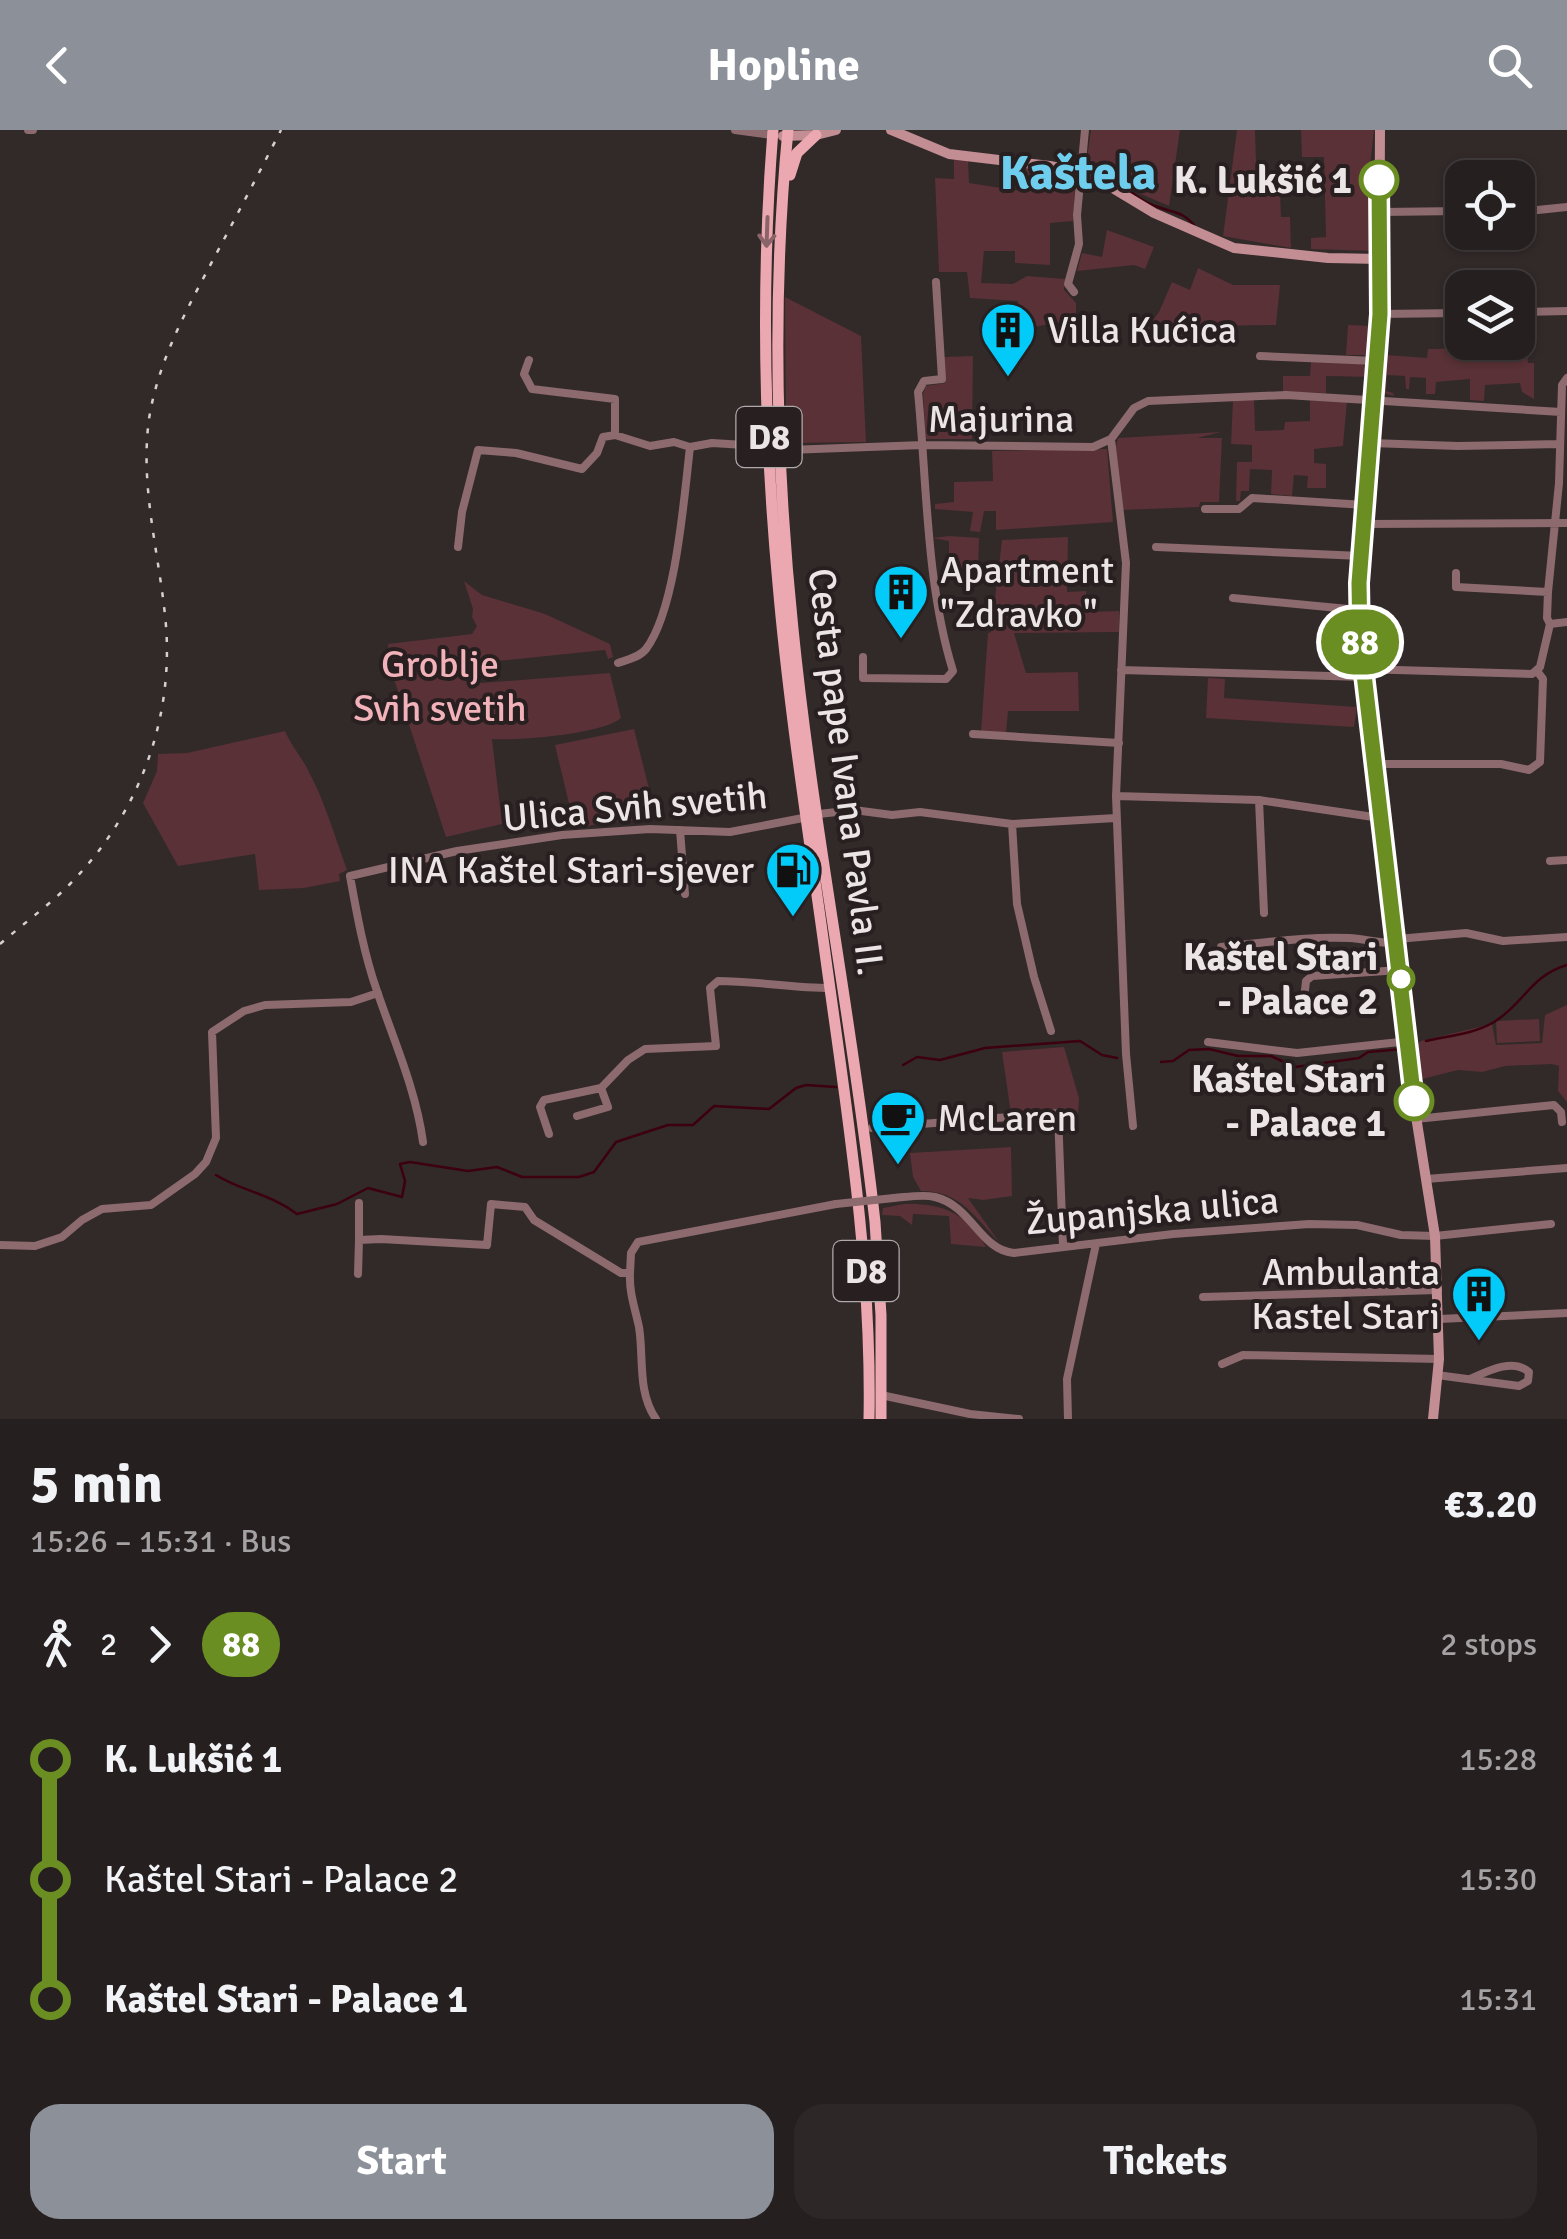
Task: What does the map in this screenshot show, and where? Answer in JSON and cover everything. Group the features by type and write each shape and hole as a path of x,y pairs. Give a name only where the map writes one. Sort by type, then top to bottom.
{"main road":[{"path":"772,132 816,135 836,130"},
{"path":"891,130 949,154 1080,172 1120,190 1154,213 1234,248 1381,259"},
{"path":"1380,130 1380,314 1358,610 1362,673 1416,1119 1435,1236 1439,1319 1433,1419"},
{"name":"Cesta pape Ivana Pavla II.","path":"772,132 766,296 770,488 778,588 871,1187 880,1315 881,1419"},
{"name":"Cesta pape Ivana Pavla II.","path":"788,133 779,428 782,485 830,988 864,1237 869,1419"},
{"path":"784,198 793,160 816,135"}],"street":[{"path":"735,130 772,132"},
{"path":"1074,292 1068,284 1078,244 1085,130"},
{"path":"1535,212 1567,207"},
{"path":"1381,212 1445,211"},
{"path":"862,657 863,678 946,679 952,671 942,630 929,535 918,392 924,382 942,379 936,282"},
{"path":"1535,312 1567,312"},
{"path":"1380,314 1445,313"},
{"path":"1260,356 1376,361"},
{"path":"529,360 524,374 532,389 616,398 615,434"},
{"path":"1376,764 1501,764 1529,770 1540,762 1543,679 1538,670 1550,624 1548,592 1562,385 1567,378"},
{"name":"Majurina","path":"788,450 922,445 1093,447 1110,439 1134,408 1148,401 1286,395 1561,412"},
{"path":"458,548 462,512 478,450 516,452 582,469 597,454 603,438 615,434 650,446 674,442 690,448 712,443 761,446"},
{"path":"1110,439 1126,562 1116,818 1126,1054 1133,1126"},
{"path":"1371,442 1458,446 1559,444"},
{"path":"618,663 644,653 659,625 681,533 690,448"},
{"path":"1205,510 1239,508 1252,498 1365,505"},
{"path":"1364,524 1567,523"},
{"path":"1156,547 1361,556"},
{"path":"1456,572 1456,588 1548,592"},
{"path":"1233,598 1358,610"},
{"path":"1550,624 1567,622"},
{"path":"1122,670 1525,676 1538,670"},
{"path":"974,734 1119,743"},
{"path":"1116,796 1258,800 1380,818"},
{"path":"1258,800 1264,913"},
{"name":"Ulica Svih svetih","path":"423,1142 401,1052 360,934 350,876 450,852 562,835 607,830 730,832 854,810 892,815 920,812 1012,824 1116,818"},
{"path":"1012,824 1018,904 1034,978 1051,1031"},
{"path":"680,830 684,894"},
{"path":"1550,861 1567,860"},
{"path":"1222,947 1260,940 1350,938 1375,944 1466,933 1503,941 1567,937"},
{"path":"1305,990 1306,981 1312,976 1400,970"},
{"path":"549,1134 540,1107 544,1100 600,1088 628,1060 645,1050 716,1046 710,988 718,982 830,988"},
{"path":"0,1245 36,1246 62,1237 102,1209 152,1205 195,1174 206,1162 216,1138 212,1032 244,1011 265,1005 351,1002 378,993"},
{"path":"1208,1042 1298,1053 1408,1041"},
{"path":"577,1116 608,1107 600,1088"},
{"path":"1416,1119 1554,1106 1561,1112 1562,1122"},
{"path":"872,1128 1058,1112 1063,1246"},
{"path":"1426,1178 1567,1168"},
{"name":"Županjska ulica","path":"630,1273 630,1253 638,1242 836,1204 931,1196 948,1202 971,1219 990,1244 1003,1252 1308,1224 1357,1224 1401,1235 1435,1236 1550,1224"},
{"path":"358,1274 359,1204"},
{"path":"358,1240 486,1245 491,1204 525,1208 534,1220 564,1239 621,1273 630,1273 629,1291 639,1329 643,1385 656,1419"},
{"path":"1068,1419 1066,1379 1096,1244"},
{"path":"1203,1298 1438,1290"},
{"path":"1439,1319 1567,1313"},
{"path":"1222,1364 1243,1355 1438,1359"},
{"path":"1437,1375 1519,1386 1528,1381 1529,1372 1520,1366 1506,1366 1470,1379"},
{"path":"881,1394 970,1414 1020,1419"}],"green space":[{"path":"1091,130 1180,130 1169,206 1134,191 1114,173 1086,165"},
{"path":"1237,130 1255,130 1256,162 1266,163 1267,193 1280,192 1281,217 1290,217 1291,248 1223,236"},
{"path":"1301,130 1374,130 1370,166 1375,251 1311,249 1311,238 1326,237 1324,157 1302,157"},
{"path":"954,159 968,159 969,183 1022,191 1025,167 1076,175 1073,221 1050,223 1050,265 1015,263 1015,251 984,251 981,283 1013,284 1027,276 1065,279 1064,290 1076,303 1076,322 1017,328 1018,301 970,298 967,272 939,272 935,178 954,179"},
{"path":"1107,230 1154,247 1145,269 1134,265 1077,271 1082,253 1102,257"},
{"path":"1198,268 1233,285 1280,285 1276,325 1206,326 1205,337 1140,337 1159,312 1172,282 1190,290"},
{"path":"785,297 861,336 866,442 792,443 792,419 786,418"},
{"path":"1348,325 1374,326 1372,355 1346,355"},
{"path":"1445,348 1445,360 1528,360 1534,363 1534,399 1522,392 1520,383 1485,385 1484,401 1470,400 1470,379 1436,382 1435,394 1426,394 1426,378 1410,377 1406,389 1405,376 1387,375 1386,391 1394,396 1383,393 1386,355 1427,358 1428,349"},
{"path":"973,356 972,439 926,439 926,386 945,383 944,357"},
{"path":"1311,361 1371,364 1371,377 1326,376 1326,393 1283,392 1283,376 1310,376"},
{"path":"1254,399 1255,431 1284,430 1285,422 1310,421 1310,399 1347,401 1343,446 1314,449 1314,463 1326,464 1326,488 1307,488 1308,476 1294,475 1292,496 1271,494 1272,470 1250,469 1249,491 1241,491 1240,501 1236,501 1237,462 1252,462 1252,445 1231,444 1233,400"},
{"path":"1221,432 1197,438 1222,438 1219,502 1200,502 1199,507 1121,510 1118,438"},
{"path":"1107,449 1113,522 996,530 996,511 984,511 980,532 970,531 973,512 935,509 935,504 954,502 954,482 993,481 992,451"},
{"path":"1068,537 1067,592 1086,591 1087,612 1119,611 1119,632 1014,633 1026,673 1078,672 1079,711 1008,711 1006,733 981,732 988,633 1002,540"},
{"path":"932,538 979,538 978,570 949,569 949,541"},
{"name":"Groblje Svih svetih","path":"464,581 482,595 545,614 610,644 613,657 608,659 605,650 478,663 481,683 610,673 621,718 579,732 492,739 502,824 446,837 391,670 388,644 472,634 477,626"},
{"path":"1208,678 1225,679 1224,698 1357,707 1354,727 1206,718"},
{"path":"634,729 657,820 606,822 575,829 555,745"},
{"path":"285,731 330,820 347,870 339,874 340,881 259,890 255,854 178,866 143,803 157,771 158,754 187,753"},
{"path":"1567,1005 1567,1102 1558,1091 1559,1066 1552,1064 1505,1066 1482,1072 1458,1070 1418,1080 1416,1046 1421,1041 1492,1024 1496,1045 1542,1043 1545,1015"},
{"path":"1539,1019 1540,1041 1497,1043 1496,1021"},
{"path":"1064,1047 1079,1098 1078,1115 1011,1114 1002,1052"},
{"path":"1011,1147 1012,1196 968,1198 999,1242 956,1200 921,1191 913,1177 910,1153"},
{"path":"930,1205 952,1212 970,1225 986,1247 951,1244 949,1216 913,1214 912,1225 900,1216 882,1215 883,1208"}],"waterway":[{"path":"1116,178 1140,199 1182,215 1194,225"},
{"path":"1426,1041 1494,1022 1544,976 1567,965"},
{"path":"903,1065 917,1057 940,1060 985,1048 1080,1041 1102,1055 1117,1058"},
{"path":"1161,1062 1173,1061 1189,1050 1209,1049 1238,1056 1271,1056 1295,1067 1403,1049"},
{"path":"216,1175 297,1214 337,1204 368,1188 402,1197 405,1181 400,1164 410,1162 468,1171 497,1167 522,1177 579,1177 594,1172 616,1142 668,1125 693,1125 714,1106 769,1109 796,1088 836,1087"}],"railway":[{"path":"0,944 61,893 94,857 115,827 148,761 165,690 167,653 147,468 153,398 184,316 281,130"}],"bus line":[{"name":"88","path":"1379,180 1380,314 1359,583 1360,640 1414,1101"}],"place":[{"name":"K. Lukšić 1","path":"1379,180"},
{"name":"Villa Kućica","path":"1008,379"},
{"name":"Apartment \"Zdravko\"","path":"901,641"},
{"name":"INA Kaštel Stari-sjever","path":"793,919"},
{"name":"Kaštel Stari - Palace 2","path":"1401,979"},
{"name":"Kaštel Stari - Palace 1","path":"1414,1101"},
{"name":"McLaren","path":"898,1167"},
{"name":"Ambulanta Kastel Stari","path":"1479,1343"}],"district":[{"name":"Kaštela","path":"1078,173"}]}
